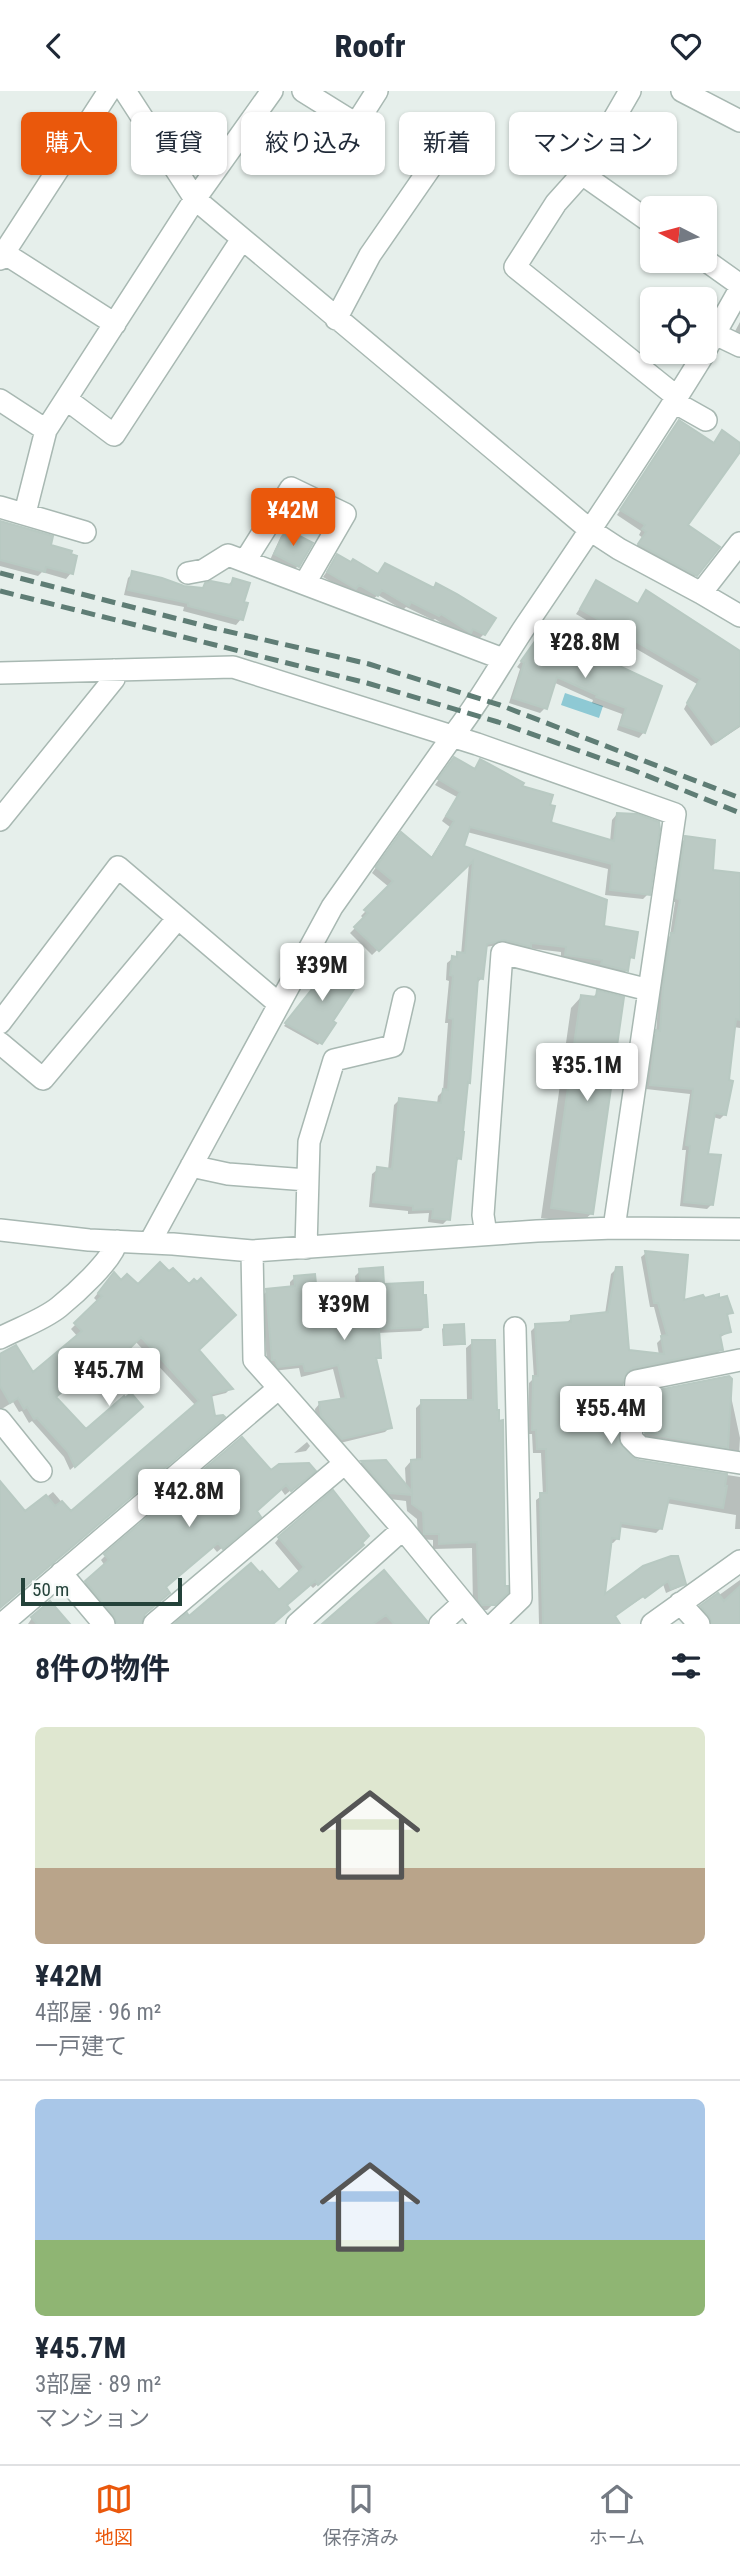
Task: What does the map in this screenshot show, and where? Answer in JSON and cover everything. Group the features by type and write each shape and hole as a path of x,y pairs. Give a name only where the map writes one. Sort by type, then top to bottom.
{"street":[{"path":"25,513 46,430 195,199 272,91"},
{"path":"303,91 356,124 377,91"},
{"path":"618,112 630,91"},
{"path":"682,91 740,121"},
{"path":"115,324 2,256 124,93 195,199 336,319 590,530 740,615"},
{"path":"336,319 370,255 425,175"},
{"path":"581,175 556,202 515,267 675,400 706,420"},
{"path":"583,175 640,215"},
{"path":"66,399 114,435 242,239"},
{"path":"717,329 740,287 718,270"},
{"path":"717,346 740,346"},
{"path":"150,1242 332,907 471,714 503,659 697,364"},
{"path":"0,400 46,430"},
{"path":"246,561 291,488 345,514 305,583"},
{"path":"0,507 85,532"},
{"path":"701,593 740,544"},
{"path":"188,573 204,570 228,555 503,659"},
{"path":"0,673 233,667 452,737 675,814 614,1228"},
{"path":"0,820 114,679 114,670"},
{"path":"0,1023 118,867 279,1005"},
{"path":"0,1043 43,1079 178,918"},
{"path":"486,1234 483,1215 502,953 649,990"},
{"path":"306,1248 309,1142 334,1060 393,1046 404,997"},
{"path":"191,1166 228,1174 307,1181"},
{"path":"0,1230 89,1240 150,1242 252,1251 486,1234 739,1223"},
{"path":"0,1338 58,1308 107,1259 117,1241"},
{"path":"252,1251 254,1360 403,1529 481,1624"},
{"path":"494,1624 521,1598 515,1328"},
{"path":"740,1360 636,1381 631,1437 640,1447 740,1463"},
{"path":"2,1624 279,1388"},
{"path":"0,1420 41,1471"},
{"path":"154,1624 345,1463"},
{"path":"297,1624 403,1529"},
{"path":"652,1624 740,1561"},
{"path":"61,1573 104,1624"},
{"path":"440,1624 463,1603"},
{"path":"680,1604 699,1624"}],"water":[{"path":"565,693 603,706 599,718 561,705"}],"building":[{"path":"679,420 714,443 722,430 740,443 740,452 688,525 720,547 697,576 638,544 646,532 642,529 645,525 620,510"},
{"path":"0,521 53,536 51,545 72,551 71,554 77,556 73,574 46,567 45,572 0,560"},
{"path":"286,529 313,543 299,567 274,554"},
{"path":"337,554 351,562 353,559 378,574 385,563 434,588 436,583 496,618 485,635 473,629 471,633 441,614 439,616 411,602 409,606 382,590 378,596 359,585 356,589 327,572"},
{"path":"132,571 184,586 203,588 205,583 211,581 231,585 233,578 250,583 244,602 248,603 243,620 188,606 188,603 128,590"},
{"path":"596,580 638,604 646,590 740,651 740,725 716,742 687,703 700,679 580,609"},
{"path":"543,630 573,653 577,646 662,686 645,733 620,725 626,708 596,697 597,695 557,677 547,709 513,698 524,663 521,661"},
{"path":"454,757 475,769 480,759 524,783 522,786 553,795 550,805 555,806 551,822 553,823 614,841 617,813 637,814 659,822 660,829 650,895 610,890 612,864 470,827 464,846 607,900 604,926 638,932 634,958 630,957 628,971 601,964 602,960 565,955 566,947 531,943 531,947 504,940 487,944 483,979 478,978 470,1083 468,1082 461,1159 457,1158 450,1220 432,1218 433,1209 413,1210 413,1206 373,1202 377,1167 392,1169 399,1098 441,1103 443,1089 448,1090 453,1019 449,1018 452,956 457,957 457,952 465,953 473,861 379,951 354,927 368,913 364,910 393,881 376,867 401,832 432,858 454,821 446,816 460,792 438,779"},
{"path":"685,836 715,840 713,870 740,873 740,1020 736,1019 729,1080 733,1081 726,1115 715,1113 708,1154 721,1155 713,1205 684,1202 690,1146 686,1145 693,1089 650,1085 656,1030 660,1031 671,933 674,933 680,900 676,898"},
{"path":"321,958 337,969 335,972 356,986 333,1021 336,1023 322,1044 285,1023 316,984 308,978"},
{"path":"597,990 624,997 593,1214 551,1208 581,995 596,997"},
{"path":"645,1251 688,1255 684,1300 703,1295 705,1298 719,1294 719,1298 727,1296 733,1313 727,1314 731,1332 720,1335 723,1350 633,1368 627,1372 620,1391 616,1427 619,1427 619,1442 638,1460 727,1474 723,1508 669,1498 662,1529 621,1523 619,1539 612,1538 605,1594 643,1566 671,1556 678,1556 686,1584 671,1589 668,1581 645,1598 643,1596 615,1616 620,1624 543,1624 540,1493 547,1493 546,1449 537,1449 536,1430 532,1430 533,1376 538,1376 535,1324 571,1322 571,1316 608,1312 616,1267 622,1267 629,1350 664,1354 661,1336 667,1335 658,1303 654,1303"},
{"path":"160,1262 169,1271 173,1268 189,1284 194,1279 197,1282 201,1278 236,1315 199,1350 233,1389 211,1394 215,1416 225,1417 0,1608 0,1481 25,1511 46,1495 55,1506 62,1501 71,1511 199,1401 141,1337 117,1361 116,1359 112,1362 104,1353 56,1397 86,1429 131,1393 143,1407 75,1467 68,1452 37,1418 34,1419 27,1407 24,1409 18,1398 10,1403 0,1386 0,1354 16,1345 33,1372 82,1331 74,1323 102,1296 98,1293 114,1272 121,1280 127,1274 138,1284"},
{"path":"383,1267 384,1284 423,1282 428,1327 379,1329 381,1358 376,1358 392,1428 342,1439 321,1416 319,1402 346,1398 338,1365 312,1371 305,1371 303,1364 278,1367 275,1360 272,1360 266,1289 295,1286 294,1276 315,1274 317,1293 324,1292 326,1316 363,1309 359,1269"},
{"path":"464,1324 465,1344 444,1344 444,1325"},
{"path":"472,1340 495,1340 497,1410 499,1421 503,1420 505,1586 508,1586 508,1593 495,1605 482,1605 479,1600 477,1542 439,1544 439,1534 424,1534 423,1512 412,1504 412,1495 389,1493 361,1461 386,1460 412,1492 411,1460 422,1459 421,1400 473,1400"},
{"path":"729,1376 732,1379 728,1448 645,1433 645,1430 650,1430 654,1393 648,1392"},
{"path":"242,1437 271,1470 279,1464 309,1463 316,1471 291,1491 286,1485 257,1511 261,1517 223,1549 218,1543 166,1587 170,1593 145,1614 141,1624 117,1624 114,1616 85,1581 109,1560 104,1554"},
{"path":"333,1490 369,1536 362,1543 364,1545 318,1585 315,1581 287,1605 290,1609 273,1624 174,1624 187,1613 189,1616 251,1563 279,1590 304,1567 278,1537"},
{"path":"384,1570 427,1624 394,1624 386,1615 373,1624 322,1624"},
{"path":"740,1586 740,1624 712,1624 700,1606 718,1593 724,1601"},
{"path":"50,1601 70,1624 37,1624 31,1617"}],"railway":[{"path":"0,573 213,628 369,664 500,705 740,798"},
{"path":"0,591 367,683 498,722 633,770 740,813"}]}
